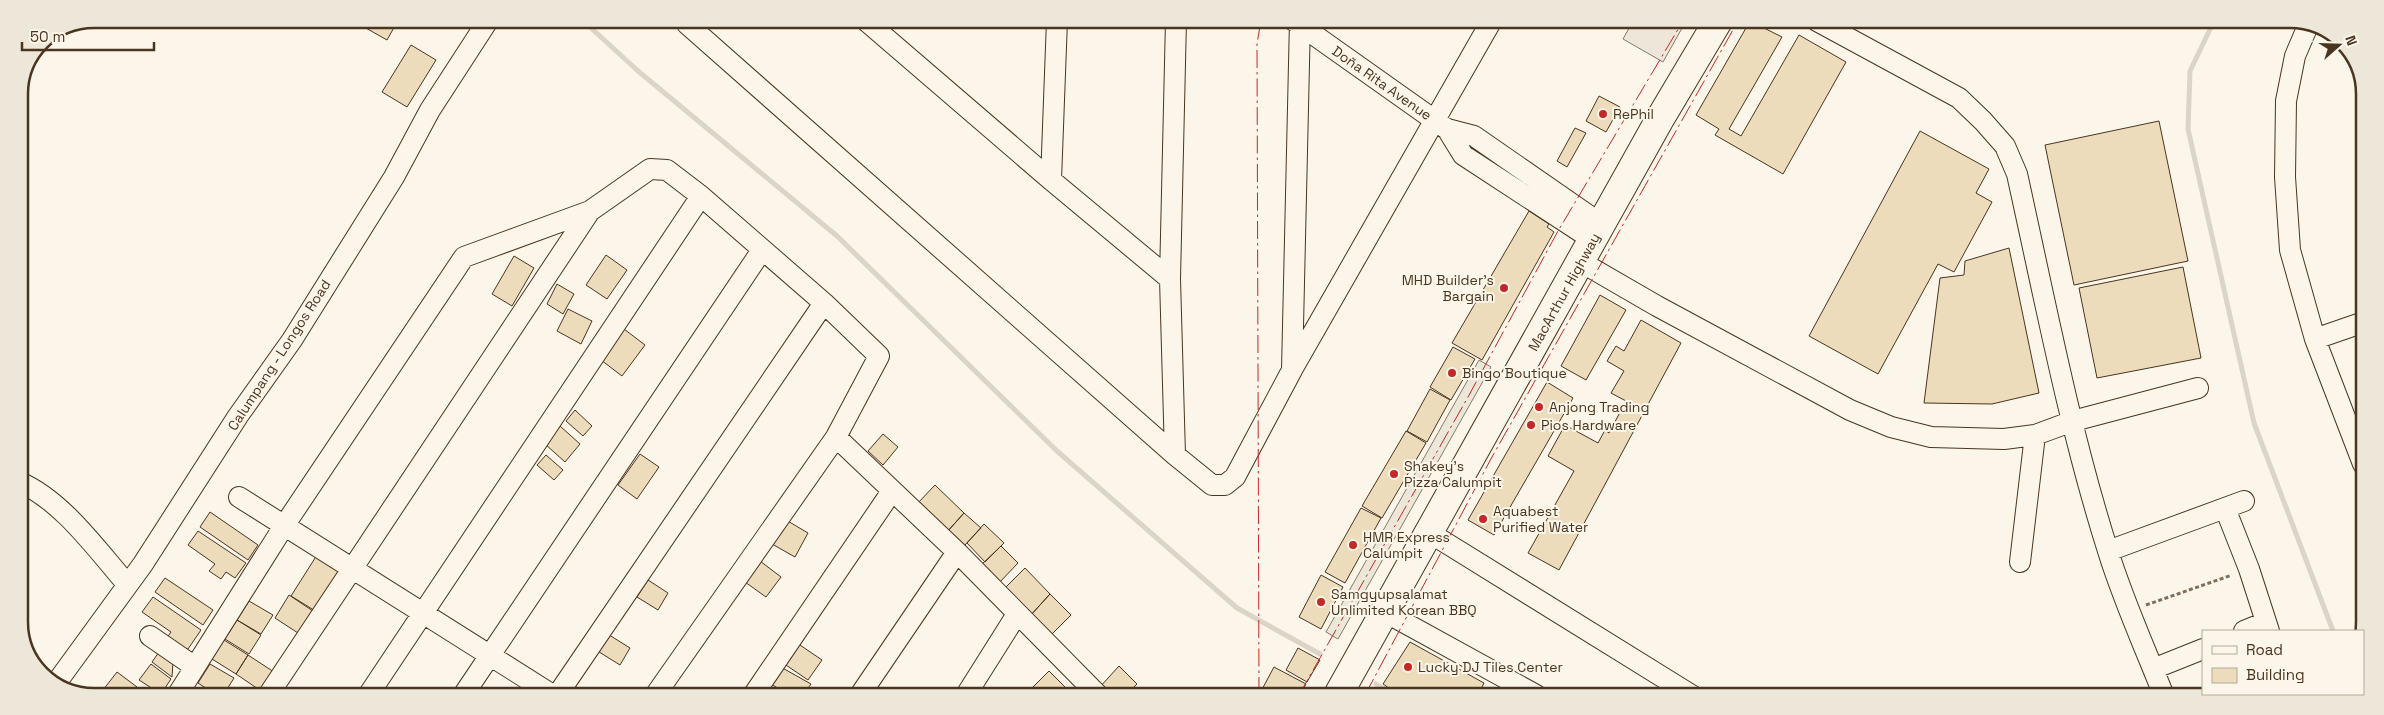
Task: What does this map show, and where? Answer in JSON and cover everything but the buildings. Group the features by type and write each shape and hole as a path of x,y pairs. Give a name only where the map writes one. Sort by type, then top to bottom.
{"highway":[{"name":"MacArthur Highway","path":"1342,688 1661,117 1714,28"}],"street":[{"name":"Calumpang - Longos Road","path":"60,678 143,564 238,416 292,340 394,177 430,110 483,28"},
{"path":"692,28 1175,455 1212,485 1225,485 1235,477 1292,370 1441,125 1488,28"},
{"path":"875,28 1051,180 1170,279"},
{"path":"1051,180 1057,28"},
{"path":"1175,455 1170,279 1176,28"},
{"path":"1292,370 1297,28"},
{"name":"Doña Rita Avenue","path":"1305,28 1441,125 1463,155 1592,242 1657,306 1832,400 1891,427 1931,437 1960,439 2004,439 2036,435 2072,421 2198,388"},
{"path":"1830,28 1959,98 1983,120 2005,146 2017,174 2072,421 2108,551 2129,611 2161,688"},
{"path":"2306,30 2295,56 2286,101 2285,178 2290,250 2315,339 2356,446"},
{"path":"182,688 284,526 464,257 590,211 650,168 667,170 701,196 824,303 879,356 836,437 660,688"},
{"path":"373,688 701,196"},
{"path":"273,688 350,568 590,211"},
{"path":"468,688 762,250"},
{"path":"562,688 824,303"},
{"path":"2315,339 2356,325"},
{"path":"2020,562 2036,435"},
{"path":"836,437 956,552 1091,688"},
{"path":"28,487 45,497 85,536 127,584"},
{"path":"758,688 892,491"},
{"path":"239,497 541,688"},
{"path":"2108,551 2244,501"},
{"path":"2225,508 2249,569 2267,627 2250,630"},
{"path":"1430,532 1664,688"},
{"path":"864,688 956,552"},
{"path":"1385,612 1523,688"},
{"path":"974,688 1016,614"},
{"path":"150,636 195,667"},
{"path":"2154,670 2202,649"}],"path":[{"path":"2129,611 2249,569"}],"shaded area":[{"path":"1629,28 1682,28 1663,62 1623,39"},
{"path":"1479,360 1491,367 1338,639 1326,632"}],"waterway":[{"path":"591,28 638,71 837,236 1057,451 1237,608 1320,654"},
{"path":"2211,28 2190,71 2188,129 2254,423 2333,630"},
{"path":"1376,684 1382,688"}],"power":[{"path":"1259,688 1257,44 1260,28"},
{"path":"1303,688 1468,397 1558,231 1679,28"},
{"path":"1369,688 1492,457 1734,28"}],"place":[{"name":"RePhil","path":"1603,114"},
{"name":"MHD Builder’s Bargain","path":"1504,288"},
{"name":"Bingo Boutique","path":"1452,373"},
{"name":"Anjong Trading","path":"1539,407"},
{"name":"Pios Hardware","path":"1531,425"},
{"name":"Shakey’s Pizza Calumpit","path":"1394,474"},
{"name":"Aquabest Purified Water","path":"1483,519"},
{"name":"HMR Express Calumpit","path":"1353,545"},
{"name":"Samgyupsalamat Unlimited Korean BBQ","path":"1321,602"},
{"name":"Lucky DJ Tiles Center","path":"1408,667"}]}
